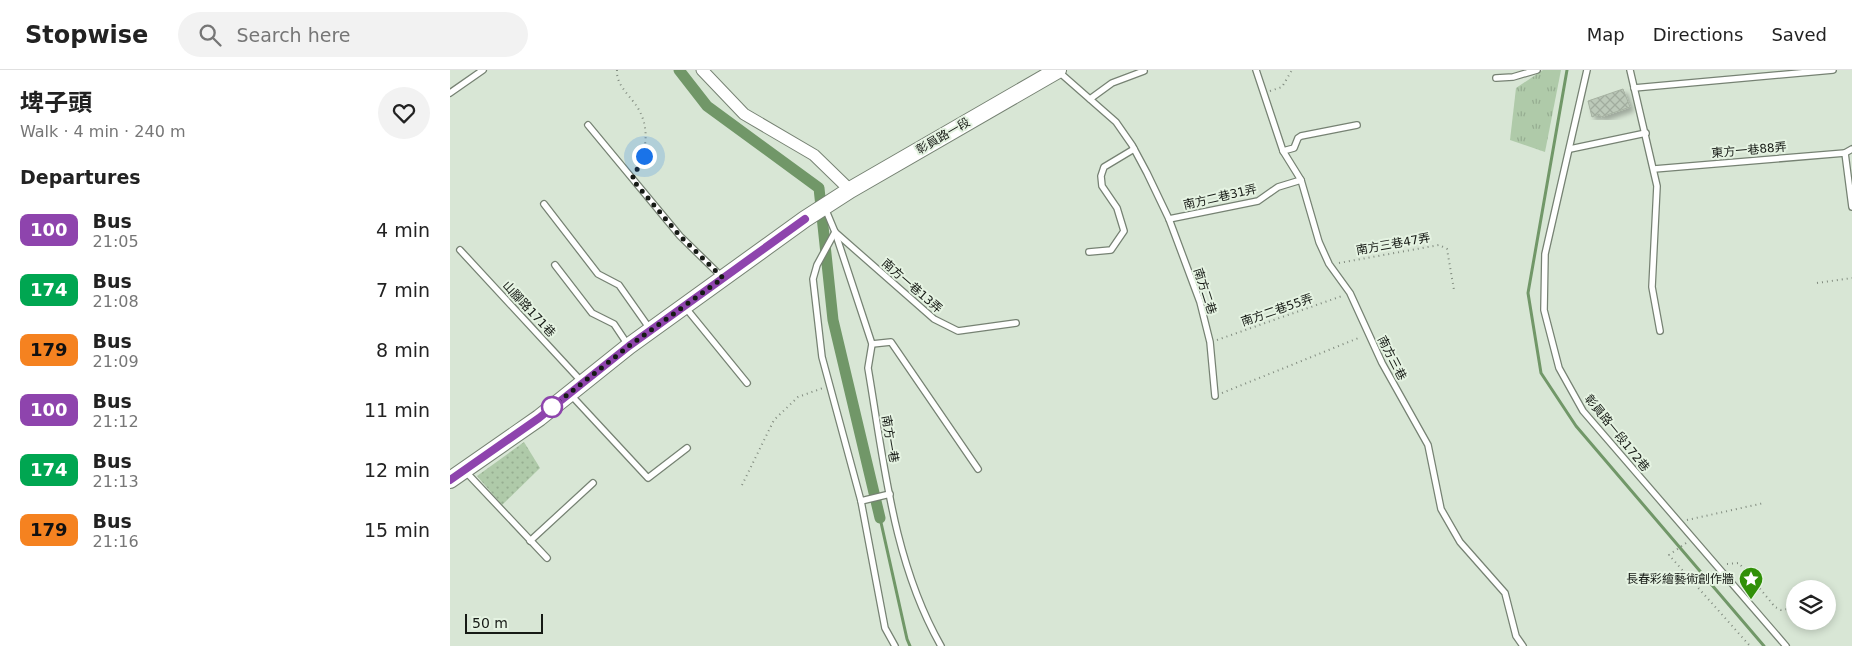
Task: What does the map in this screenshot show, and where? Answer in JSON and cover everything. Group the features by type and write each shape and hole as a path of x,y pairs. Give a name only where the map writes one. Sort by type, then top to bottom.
{"main road":[{"name":"彰員路一段","path":"450,480 539,418 568,393 650,330 805,219 850,190 1058,70"}],"street":[{"path":"702,70 744,114 814,155 850,190"}],"lane":[{"path":"450,93 482,70"},
{"name":"南方二巷","path":"1058,70 1116,122 1134,149 1169,219 1200,302 1210,342 1215,396"},
{"name":"南方三巷","path":"1256,70 1283,151 1301,180 1319,242 1329,264 1350,293 1368,334 1428,445 1441,509 1460,542 1505,593 1516,636 1523,646"},
{"path":"1496,78 1513,77 1537,70"},
{"name":"彰員路一段172巷","path":"1587,70 1545,254 1544,310 1559,368 1583,411 1786,646"},
{"path":"1630,70 1657,186 1652,287 1660,331"},
{"path":"1634,88 1833,70"},
{"path":"1090,99 1112,83 1144,71"},
{"path":"588,125 680,236 723,278"},
{"path":"1283,151 1294,148 1298,138 1301,136 1357,125"},
{"path":"1570,149 1646,133"},
{"path":"1089,252 1111,250 1124,231 1117,208 1102,186 1101,176 1104,167 1134,149"},
{"path":"1852,149 1845,153 1852,207"},
{"name":"東方一巷88弄","path":"1654,169 1845,153"},
{"name":"南方二巷31弄","path":"1169,219 1258,201 1278,187 1301,180"},
{"path":"544,204 598,274 619,285 650,330"},
{"name":"南方一巷","path":"827,206 872,344 868,368 899,540 916,596 941,646"},
{"path":"835,232 817,266 813,279 822,357 861,501 885,628 895,646"},
{"name":"南方一巷13弄","path":"835,232 934,319 958,331 1016,323"},
{"name":"山腳路171巷","path":"460,250 582,382"},
{"path":"555,265 592,313 614,324 629,346"},
{"path":"684,306 747,383"},
{"path":"872,344 891,342 978,469"},
{"path":"568,393 648,478 687,448"},
{"path":"465,470 547,558"},
{"path":"530,541 593,483"},
{"path":"861,501 890,494"}],"path":[{"path":"616,70 616,77 639,110 645,131 644,156 632,179"},
{"path":"1263,94 1282,87 1292,70"},
{"name":"南方三巷47弄","path":"1329,264 1439,245 1447,249 1454,290"},
{"path":"1817,283 1852,278"},
{"name":"南方二巷55弄","path":"1210,342 1350,293"},
{"path":"1215,396 1368,334"},
{"path":"742,485 774,420 803,393 830,386"},
{"path":"1680,524 1690,518 1764,503"},
{"path":"1692,538 1669,555 1750,646"},
{"path":"1717,566 1732,562 1739,563 1775,607 1781,610 1786,609"}],"green space":[{"path":"1543,70 1561,70 1545,152 1510,140 1516,88"},
{"path":"524,442 540,468 502,505 477,476"}],"building":[{"path":"1623,89 1630,107 1601,117 1599,114 1592,117 1588,101"}],"waterway":[{"path":"679,70 707,106 819,188 833,320 880,518"},
{"path":"1567,70 1528,293 1541,373 1576,426 1764,646"},
{"path":"880,518 910,646"}],"bus line":[{"name":"100","path":"450,480 539,418 629,346 805,219"}],"place":[{"name":"長春彩繪藝術創作牆","path":"1751,600"}],"route":[{"path":"552,407 629,346 723,278 680,236 632,179 644,156"}]}
